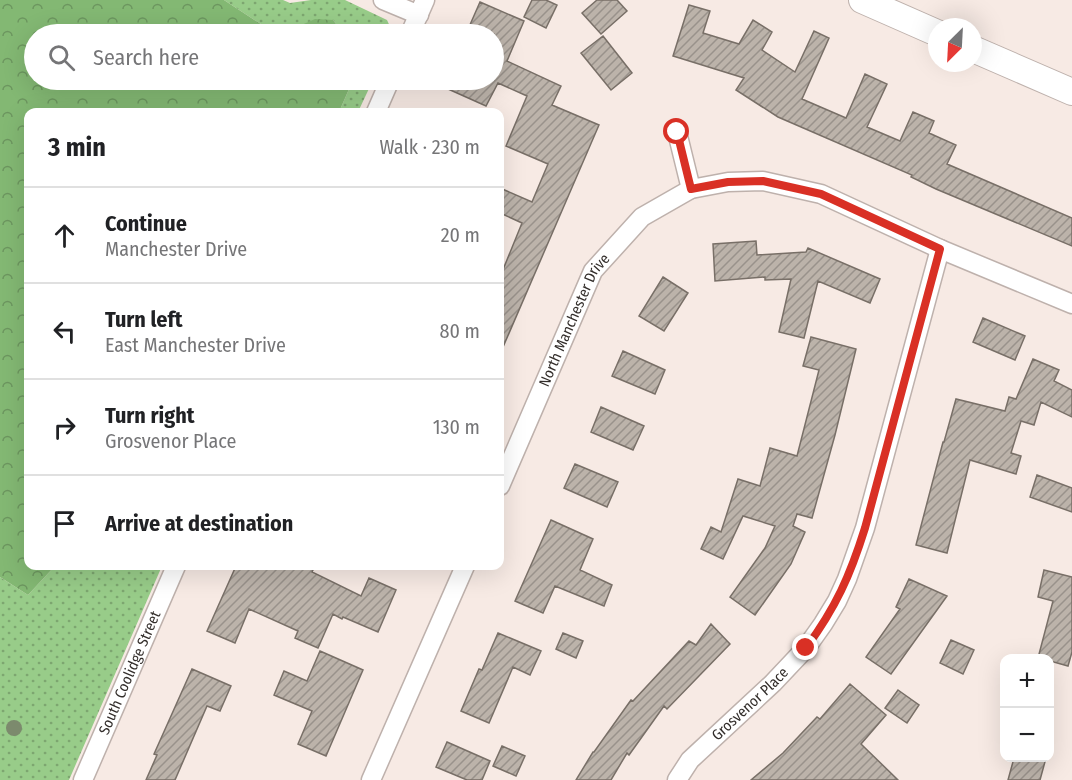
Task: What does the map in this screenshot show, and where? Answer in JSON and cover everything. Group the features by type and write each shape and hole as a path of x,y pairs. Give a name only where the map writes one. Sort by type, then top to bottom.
{"street":[{"path":"383,0 422,8 415,24"},
{"path":"862,0 928,29"},
{"path":"982,53 1072,92"},
{"path":"377,108 385,90"},
{"path":"677,132 691,189"},
{"name":"North Manchester Drive","path":"504,477 593,270 642,217 691,189 728,182 763,181 821,194 940,249 1072,304"},
{"name":"Grosvenor Place","path":"677,780 690,760 773,683 806,648 840,594 855,560 865,528 940,249"},
{"name":"South Coolidge Street","path":"83,780 174,570"},
{"path":"371,780 463,570"}],"green space":[{"path":"0,0 224,0 261,24 24,24 24,90 349,90 341,108 24,108 24,570 51,570 28,595 0,577"},
{"path":"224,0 283,0 290,3 311,0 345,0 387,20 389,24 336,24 333,20 318,24 261,24"},
{"path":"315,19 333,20 336,24 304,24"},
{"path":"349,90 368,90 360,108 341,108"},
{"path":"51,570 160,570 69,780 0,780 0,577 28,595"}],"building":[{"path":"532,0 546,0 557,5 546,28 524,17"},
{"path":"597,0 617,0 627,11 601,34 582,13"},
{"path":"480,2 524,21 507,61 561,86 552,105 599,125 504,345 504,267 522,223 504,215 504,190 532,202 548,164 506,146 527,96 504,86 504,24 470,24"},
{"path":"689,5 710,11 703,33 739,44 753,20 772,32 762,50 795,72 814,31 829,38 802,99 846,118 865,74 887,84 867,127 900,141 913,112 934,121 929,133 956,145 947,164 1072,218 1072,246 936,189 911,177 912,175 778,117 736,90 744,78 673,56"},
{"path":"603,36 632,73 611,90 581,53"},
{"path":"450,90 494,90 486,106"},
{"path":"756,241 757,255 806,252 808,248 880,279 870,303 818,281 804,338 779,332 791,279 765,280 765,277 715,281 713,244"},
{"path":"663,277 688,293 664,331 639,316"},
{"path":"983,318 1025,336 1015,360 973,342"},
{"path":"811,337 856,349 812,518 797,514 793,526 805,532 791,564 755,615 730,597 765,548 775,526 743,516 723,559 701,549 711,527 721,532 738,479 760,486 770,448 797,456 819,370 803,366"},
{"path":"623,351 665,370 655,394 612,376"},
{"path":"1033,359 1059,370 1054,381 1072,390 1072,417 1041,402 1034,425 1021,421 1011,453 1021,456 1016,474 970,460 947,553 916,545 956,399 1005,411 1009,397 1016,399"},
{"path":"601,407 644,426 633,450 591,432"},
{"path":"575,464 618,482 607,507 564,488"},
{"path":"1037,475 1072,488 1072,512 1030,497"},
{"path":"551,520 593,539 580,570 612,585 604,606 555,586 543,613 515,601"},
{"path":"234,570 313,570 312,572 361,596 369,578 396,590 378,632 333,614 318,648 295,638 298,631 249,609 235,643 207,631"},
{"path":"1044,570 1072,577 1072,652 1068,666 1054,662 1054,654 1039,654 1053,601 1038,597"},
{"path":"909,579 947,596 891,674 866,657 900,609 896,607"},
{"path":"711,624 730,644 667,709 664,706 629,755 627,753 611,780 576,780 593,752 631,700 633,701 689,641 696,645"},
{"path":"498,633 541,651 530,675 513,667 489,723 461,711"},
{"path":"563,633 583,641 576,658 556,649"},
{"path":"951,640 974,650 963,674 940,663"},
{"path":"320,651 363,670 326,756 298,744 312,711 274,695 284,671 307,681"},
{"path":"192,669 231,686 220,711 207,706 175,780 146,780 157,755 154,754"},
{"path":"850,684 886,715 861,744 898,780 751,780 783,753 817,717 820,719"},
{"path":"898,690 919,705 907,723 885,708"},
{"path":"447,742 490,761 482,780 467,780 436,767"},
{"path":"502,746 525,756 516,776 493,766"},
{"path":"1013,762 1045,762 1040,780 1008,780"}],"route":[{"path":"677,132 691,189 728,182 763,181 821,194 940,249 855,560 837,601 806,648"}]}
